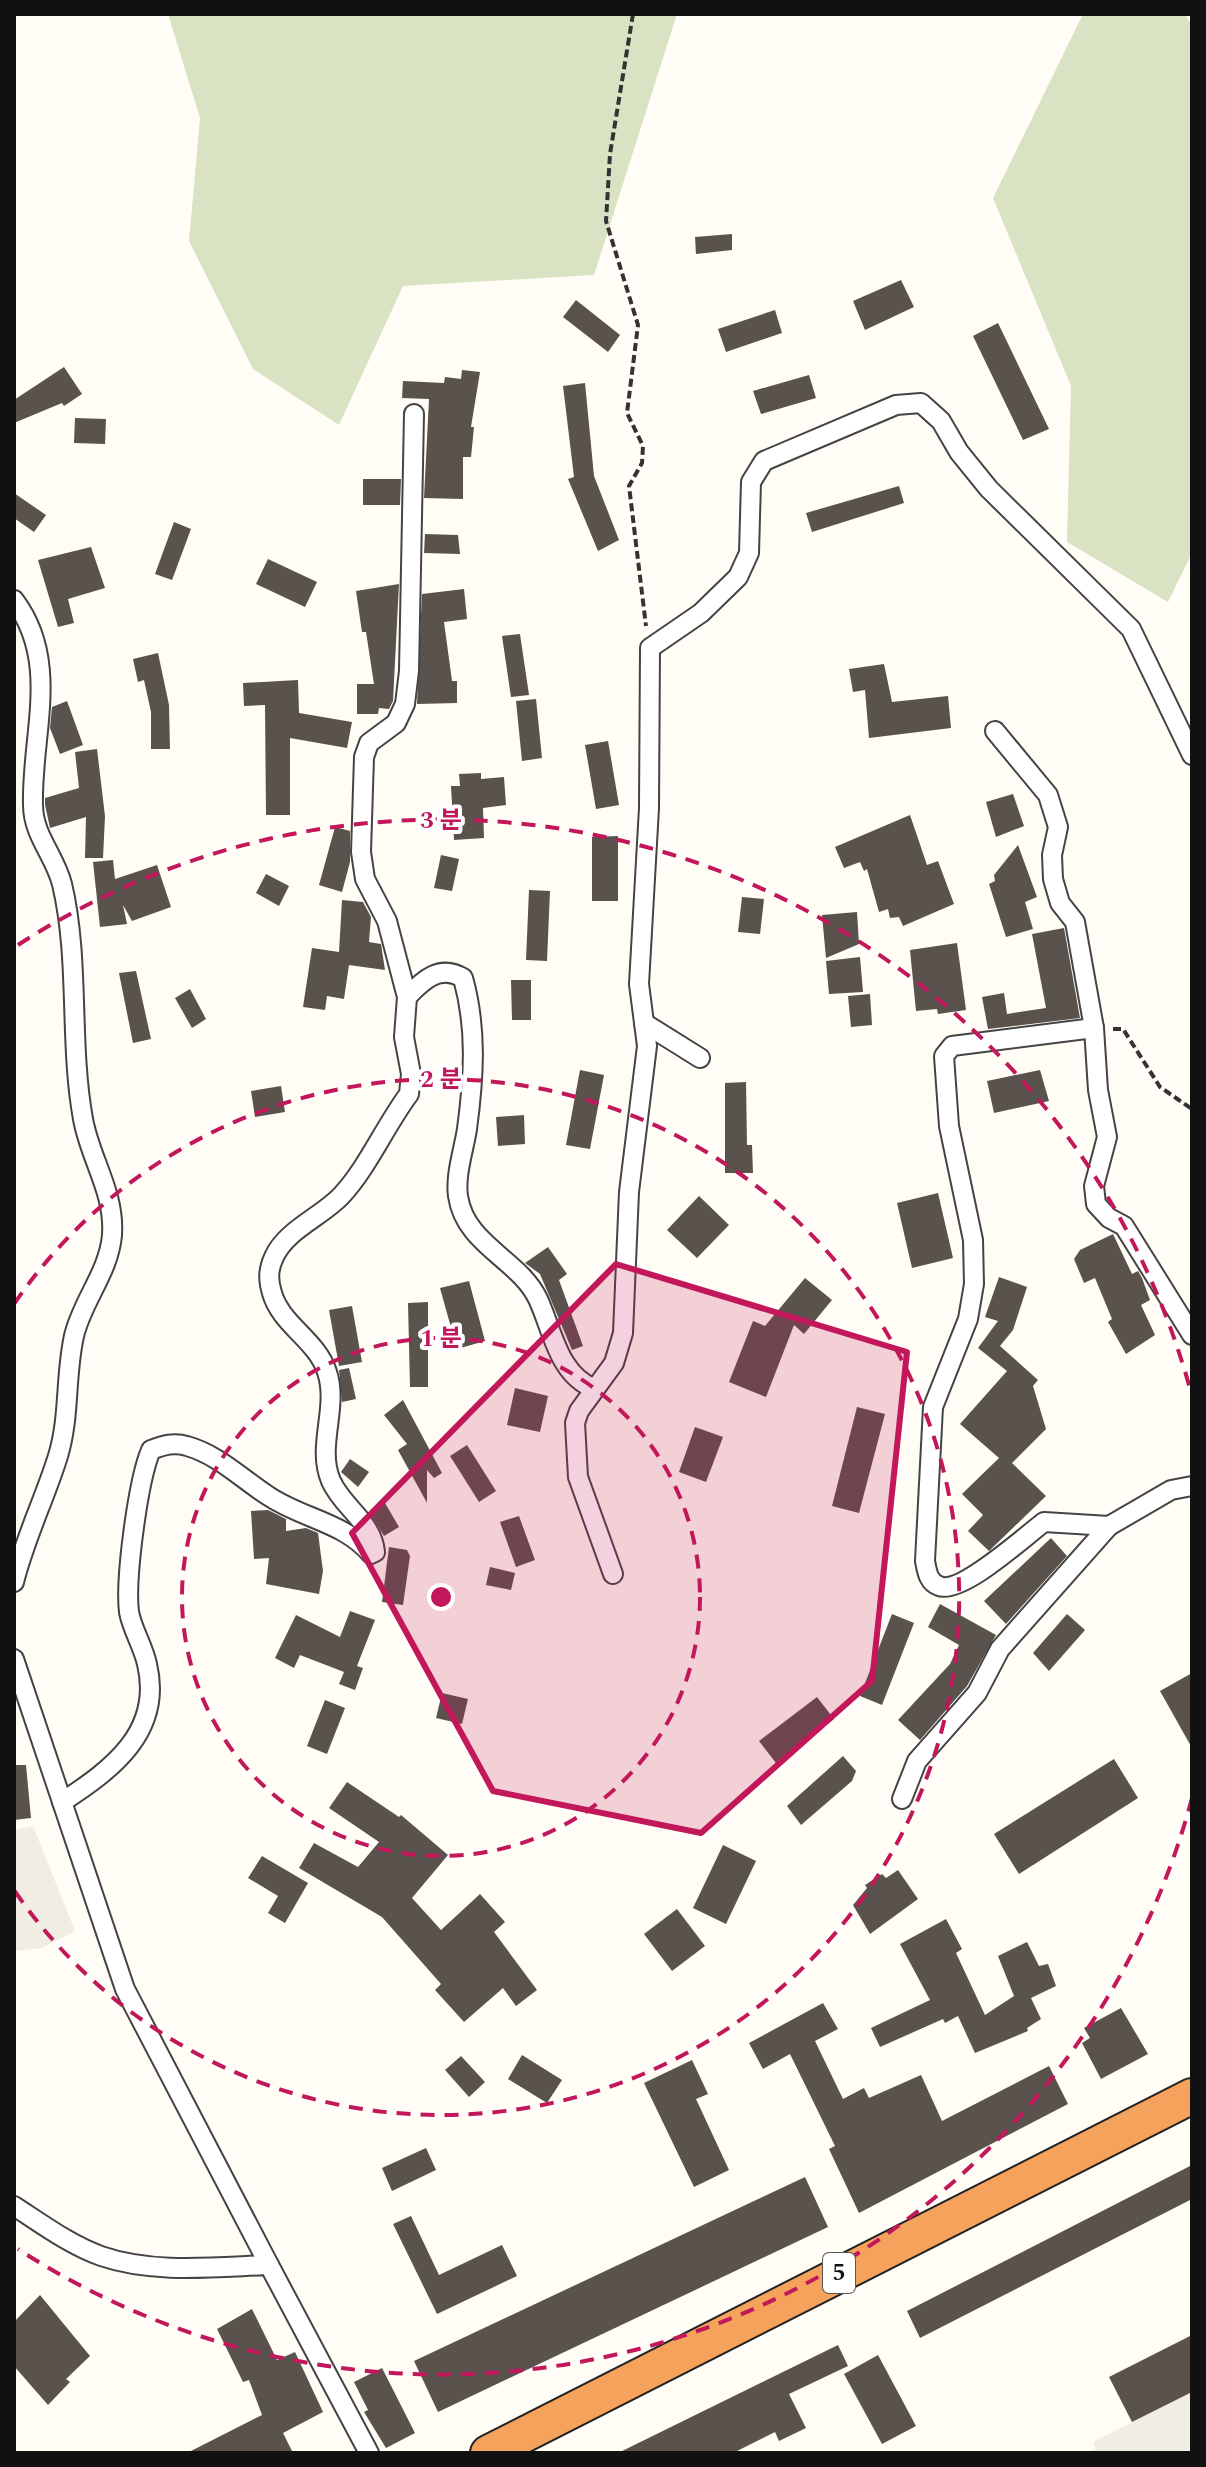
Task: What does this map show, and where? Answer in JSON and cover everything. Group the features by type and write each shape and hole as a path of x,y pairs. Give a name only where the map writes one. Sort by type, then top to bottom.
{"highway":[{"name":"5","path":"488,2453 1192,2096"}],"street":[{"path":"613,1574 578,1477 575,1423 614,1363 623,1333 629,1192 647,1046 639,984 649,808 650,648 701,613 738,577 749,553 751,482 764,461 896,405 921,403 941,421 959,452 989,489 1131,629 1192,755"},
{"path":"62,1802 103,1776 142,1727 151,1707 147,1661 129,1612 141,1473 151,1450 167,1444 205,1452 279,1502 298,1513 344,1530 371,1554 375,1552 370,1530 331,1482 327,1464 332,1407 328,1375 313,1344 281,1312 272,1296 268,1276 274,1255 289,1238 341,1195 409,1094 411,1074 404,1026 407,997 387,921 365,879 361,852 364,757 369,743 400,718 408,682 414,414"},
{"path":"14,600 29,620 40,660 42,683 33,805 36,829 61,881 82,1116 107,1186 112,1237 104,1268 75,1334 58,1456 14,1582"},
{"path":"995,731 1048,795 1058,827 1052,855 1053,879 1060,903 1075,922 1094,1028 1098,1090 1107,1137 1094,1186 1096,1204 1109,1218 1124,1226 1192,1335"},
{"path":"407,997 422,981 438,972 452,972 463,978 474,1015 473,1053 457,1195 471,1230 527,1279 562,1361 583,1384 595,1389"},
{"path":"644,1023 700,1058"},
{"path":"1094,1028 952,1046 944,1056 949,1126 973,1240 974,1284 968,1319 933,1407 925,1561 929,1578 937,1586 949,1588 967,1581 1044,1522 1109,1526"},
{"path":"902,1799 917,1761 977,1693 1000,1649 1109,1526 1171,1490 1192,1486"},
{"path":"14,1659 125,1989 369,2453"},
{"path":"14,2206 75,2244 102,2256 148,2266 269,2265"}],"path":[{"path":"633,14 610,154 606,221 638,325 627,413 643,446 642,463 629,486 650,648"},
{"path":"1094,1028 1123,1029 1160,1087 1192,1109"}],"highlighted area":[{"path":"616,1264 907,1352 872,1681 701,1833 493,1791 352,1533"}],"green space":[{"path":"168,14 677,14 594,275 403,286 339,425 253,369 189,241 200,118"},
{"path":"1083,14 1185,14 1192,26 1192,553 1168,602 1067,542 1071,386 993,198"}],"shaded area":[{"path":"33,1826 75,1931 42,1948 14,1951 14,1830"},
{"path":"1192,2392 1192,2453 1089,2453 1096,2449 1093,2442"}],"building":[{"path":"732,234 732,250 696,254 695,237"},
{"path":"901,280 914,307 865,330 853,301"},
{"path":"576,300 620,335 608,352 563,317"},
{"path":"775,310 782,333 726,352 718,329"},
{"path":"998,323 1049,429 1023,440 973,336"},
{"path":"64,367 82,394 64,406 62,403 14,423 14,400"},
{"path":"462,370 480,372 471,427 474,427 471,457 463,457 463,499 424,498 429,399 402,398 403,381 444,383 445,377 461,379"},
{"path":"809,375 816,398 761,414 753,391"},
{"path":"585,383 594,476 619,540 598,551 568,479 574,477 563,386"},
{"path":"75,418 106,419 105,444 74,443"},
{"path":"363,479 401,479 400,505 363,505"},
{"path":"899,486 904,503 812,532 806,513"},
{"path":"14,493 46,515 34,532 14,518"},
{"path":"174,522 191,529 172,580 155,574"},
{"path":"425,534 458,535 460,554 424,553"},
{"path":"91,547 105,588 68,599 74,623 58,627 38,560"},
{"path":"268,559 317,582 305,607 256,584"},
{"path":"399,584 393,701 389,709 379,708 378,714 357,714 357,684 374,684 356,591"},
{"path":"464,589 467,619 444,622 452,681 457,681 457,703 417,704 422,594"},
{"path":"520,634 529,695 511,697 502,636"},
{"path":"158,653 169,705 170,749 151,749 151,712 144,680 138,682 133,659"},
{"path":"884,664 892,702 948,696 951,728 869,738 865,690 853,692 849,669"},
{"path":"298,680 299,713 352,722 347,748 290,738 290,815 266,815 265,705 244,706 243,683"},
{"path":"536,699 542,758 522,761 516,701"},
{"path":"67,701 83,745 60,754 50,728 52,707"},
{"path":"608,741 619,805 596,809 585,745"},
{"path":"97,749 105,816 103,858 85,858 86,817 50,828 45,798 79,788 75,752"},
{"path":"481,773 481,779 504,777 506,805 483,808 484,838 454,840 451,786 460,786 459,774"},
{"path":"1013,794 1024,826 996,837 986,802"},
{"path":"910,815 927,865 938,861 954,904 903,926 899,917 890,918 888,909 879,912 867,869 864,871 860,862 844,868 835,847"},
{"path":"335,827 350,831 350,862 342,892 319,885"},
{"path":"618,836 618,901 592,901 592,837"},
{"path":"1018,845 1037,897 1025,902 1033,929 1006,937 989,884 995,881 994,875"},
{"path":"441,855 459,859 452,891 434,888"},
{"path":"113,860 115,879 157,865 171,907 132,921 123,905 127,924 100,927 93,862"},
{"path":"266,874 289,886 279,906 256,893"},
{"path":"529,890 550,891 547,961 526,960"},
{"path":"742,897 764,899 760,934 738,932"},
{"path":"342,900 363,902 371,917 369,942 381,944 385,970 349,965 344,999 327,996 325,1010 303,1007 312,948 339,952"},
{"path":"857,912 859,944 826,958 822,915"},
{"path":"1064,928 1080,1018 988,1029 982,997 1004,993 1007,1014 1046,1008 1032,934"},
{"path":"957,943 966,1010 938,1014 937,1009 916,1011 910,950"},
{"path":"860,957 863,992 829,994 826,961"},
{"path":"136,971 151,1039 133,1043 119,973"},
{"path":"511,980 531,980 531,1020 512,1020"},
{"path":"190,989 206,1019 192,1028 175,998"},
{"path":"870,994 872,1025 851,1027 848,996"},
{"path":"580,1070 604,1075 590,1149 566,1145"},
{"path":"1040,1070 1049,1101 994,1113 987,1081"},
{"path":"746,1082 747,1145 752,1145 753,1173 725,1173 725,1083"},
{"path":"281,1086 285,1112 255,1117 251,1091"},
{"path":"524,1115 525,1144 498,1146 496,1117"},
{"path":"938,1193 953,1258 912,1268 897,1203"},
{"path":"699,1196 729,1225 697,1258 667,1230"},
{"path":"1113,1234 1132,1274 1138,1271 1142,1278 1150,1300 1141,1305 1155,1335 1126,1354 1108,1322 1112,1319 1095,1278 1084,1283 1074,1259 1080,1250"},
{"path":"548,1247 567,1274 559,1280 583,1346 572,1350 540,1274 525,1263"},
{"path":"999,1277 1027,1287 1013,1330 1000,1346 1038,1380 1033,1386 1046,1429 1012,1463 1046,1496 989,1551 968,1531 983,1515 962,1494 999,1458 960,1424 1007,1371 978,1348 998,1321 985,1317"},
{"path":"805,1278 832,1300 804,1334 794,1325 766,1397 729,1382 753,1321 765,1326"},
{"path":"469,1281 485,1341 457,1349 440,1288"},
{"path":"428,1302 428,1387 410,1387 408,1303"},
{"path":"352,1306 362,1362 339,1366 329,1310"},
{"path":"349,1368 356,1399 342,1402 339,1370"},
{"path":"515,1388 548,1396 540,1432 507,1425"},
{"path":"403,1400 442,1473 434,1478 427,1470 427,1503 398,1450 407,1444 384,1415"},
{"path":"857,1407 885,1414 859,1513 832,1506"},
{"path":"695,1427 723,1437 706,1482 679,1472"},
{"path":"467,1445 496,1491 479,1502 450,1456"},
{"path":"350,1459 369,1472 358,1487 341,1472"},
{"path":"385,1503 399,1527 384,1536 369,1512"},
{"path":"268,1510 286,1519 286,1531 306,1528 318,1533 323,1571 319,1594 266,1584 269,1558 254,1559 251,1511"},
{"path":"519,1516 535,1560 516,1567 500,1522"},
{"path":"1051,1538 1067,1556 1006,1624 984,1601"},
{"path":"389,1547 407,1550 410,1556 403,1605 382,1602"},
{"path":"490,1567 515,1573 511,1590 486,1585"},
{"path":"940,1604 996,1635 967,1686 920,1740 898,1720 950,1664 959,1645 928,1627"},
{"path":"350,1611 375,1620 357,1666 363,1668 355,1690 339,1684 344,1672 300,1655 294,1668 275,1658 296,1615 340,1637"},
{"path":"892,1614 914,1623 882,1705 860,1696"},
{"path":"1067,1614 1085,1630 1049,1671 1033,1653"},
{"path":"1192,1673 1192,1748 1160,1691"},
{"path":"442,1693 468,1699 462,1724 436,1718"},
{"path":"817,1697 834,1719 776,1763 759,1741"},
{"path":"325,1700 345,1708 327,1754 307,1746"},
{"path":"843,1756 856,1771 852,1781 801,1825 787,1806"},
{"path":"1114,1759 1138,1798 1019,1874 994,1834"},
{"path":"14,1765 26,1765 31,1818 14,1820"},
{"path":"347,1782 399,1817 401,1815 448,1855 412,1898 441,1930 480,1894 505,1922 494,1932 537,1990 516,2006 503,1988 464,2022 435,1990 441,1984 382,1917 299,1868 314,1843 358,1867 379,1842 329,1808"},
{"path":"723,1845 756,1861 726,1924 693,1908"},
{"path":"262,1856 308,1883 285,1923 268,1913 278,1896 248,1878"},
{"path":"898,1870 918,1899 870,1934 853,1905 867,1888 865,1885 882,1874 886,1878"},
{"path":"677,1909 705,1946 672,1971 644,1934"},
{"path":"946,1919 962,1949 956,1953 985,2015 1014,1996 998,1956 1027,1942 1039,1966 1048,1964 1056,1986 1031,1998 1041,2019 1027,2028 1028,2031 975,2053 958,2016 945,2023 943,2019 880,2047 871,2028 930,2000 900,1944"},
{"path":"823,2003 838,2029 815,2041 843,2099 864,2088 869,2098 921,2075 942,2121 1049,2066 1068,2104 859,2213 829,2149 835,2146 790,2054 763,2069 749,2043"},
{"path":"1121,2008 1148,2054 1101,2079 1082,2043 1090,2038 1084,2028"},
{"path":"522,2055 562,2080 547,2103 508,2079"},
{"path":"461,2056 485,2082 469,2097 445,2070"},
{"path":"692,2060 708,2094 696,2099 729,2170 694,2187 644,2083"},
{"path":"426,2148 436,2170 392,2191 382,2168"},
{"path":"1192,2165 1192,2199 920,2338 907,2311"},
{"path":"805,2177 828,2227 438,2412 414,2361"},
{"path":"411,2216 439,2275 502,2245 517,2276 437,2314 393,2224"},
{"path":"40,2295 90,2356 66,2379 70,2382 48,2405 14,2366 14,2322"},
{"path":"252,2309 277,2360 295,2352 323,2412 283,2433 293,2453 187,2453 262,2415 249,2380 243,2382 217,2329"},
{"path":"1192,2335 1192,2392 1132,2422 1109,2377"},
{"path":"838,2345 848,2366 789,2394 806,2428 779,2441 775,2432 733,2453 618,2453"},
{"path":"878,2355 916,2426 882,2444 844,2374"},
{"path":"382,2368 415,2433 386,2448 364,2412 368,2410 354,2382"}]}
